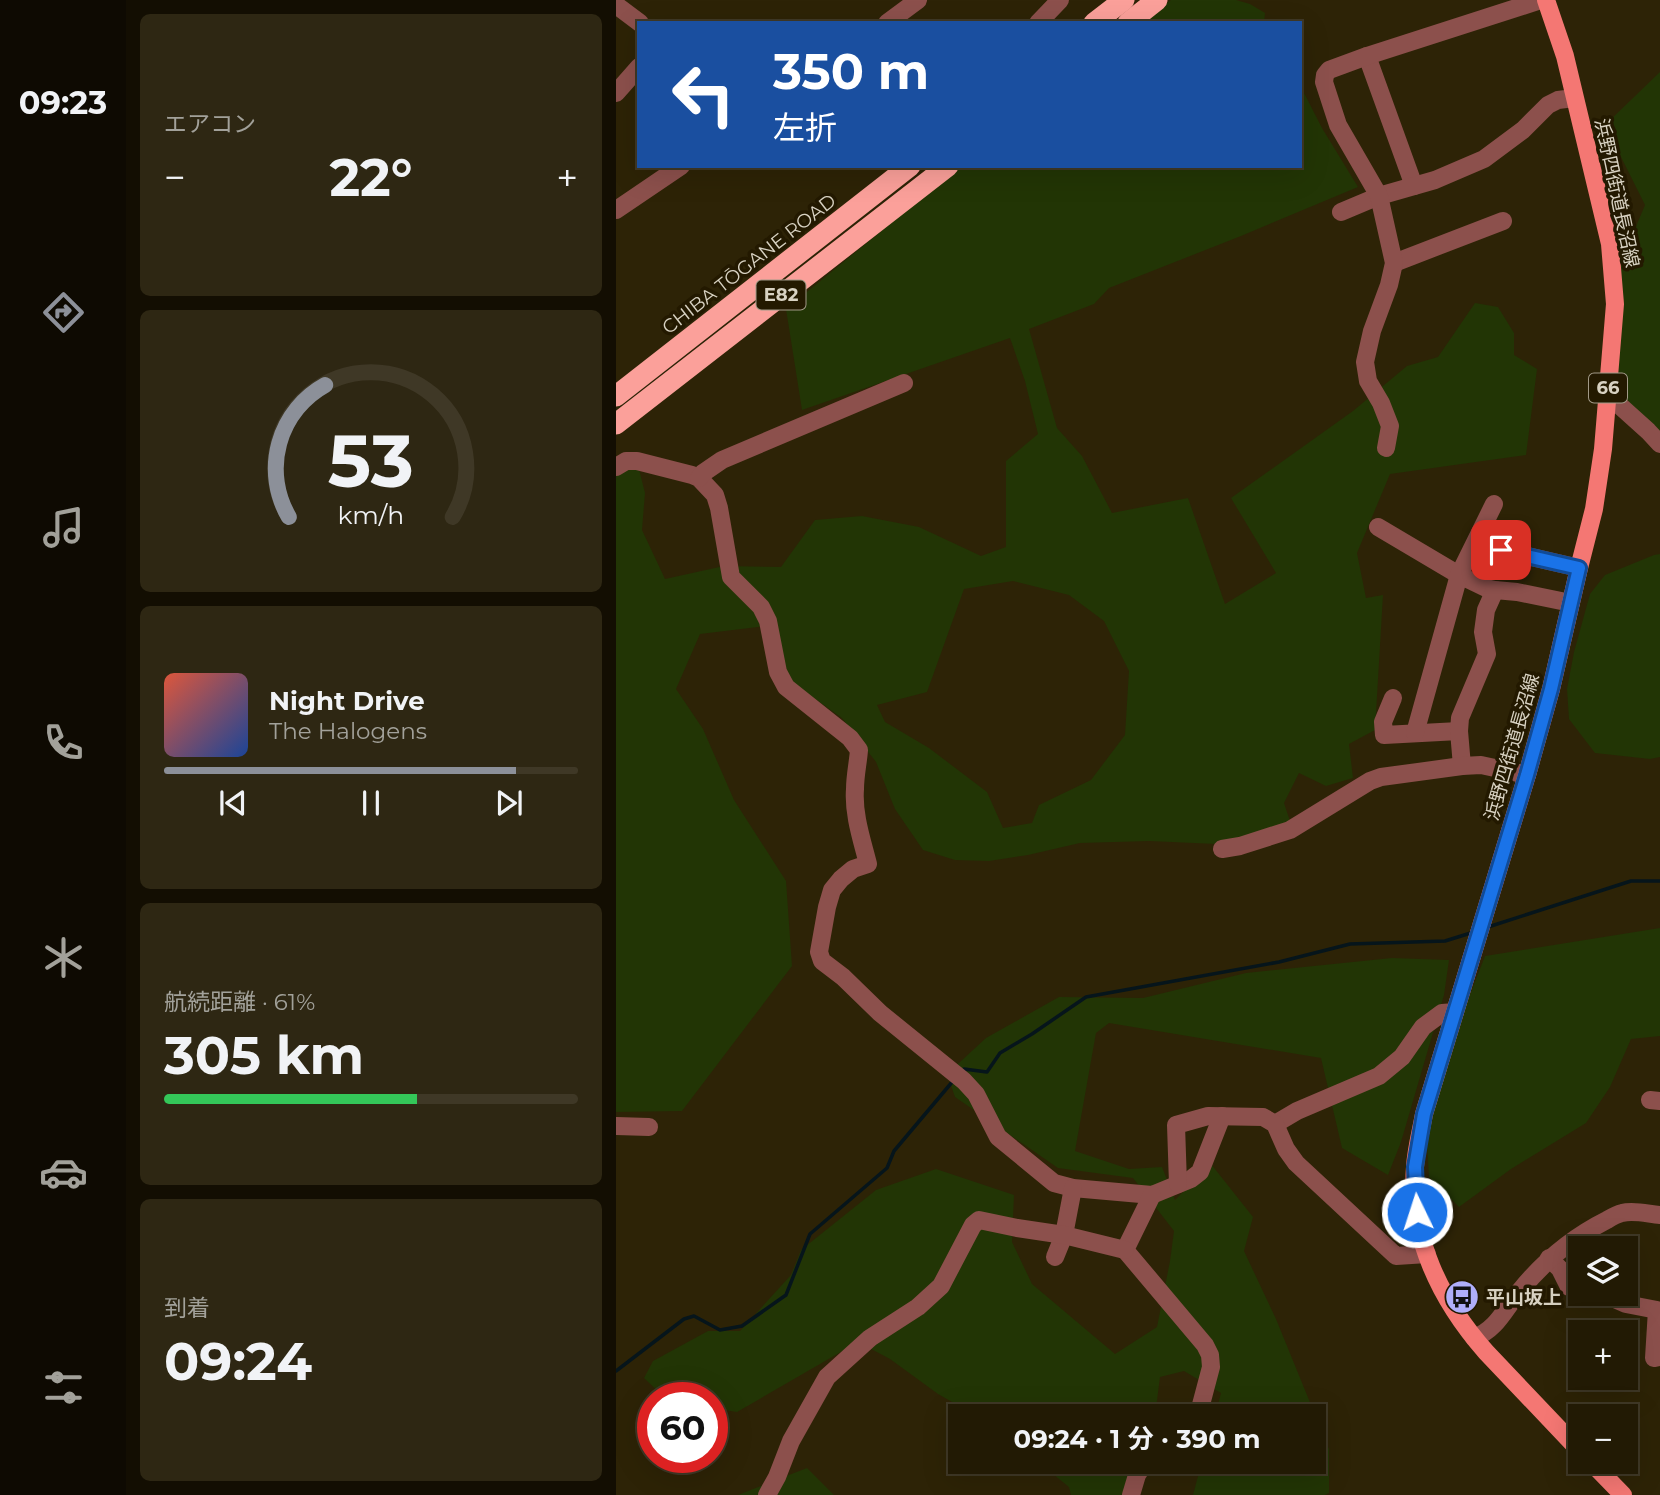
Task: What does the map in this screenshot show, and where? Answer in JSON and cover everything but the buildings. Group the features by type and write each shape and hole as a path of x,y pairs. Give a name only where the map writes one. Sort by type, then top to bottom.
{"highway":[{"path":"1097,21 1124,0"},
{"path":"1131,21 1157,0"},
{"name":"CHIBA TŌGANE ROAD","path":"616,396 907,168"},
{"name":"E82","path":"616,424 945,168"}],"main road":[{"name":"浜野四街道長沼線","path":"1546,0 1565,57 1611,244 1615,304 1603,449 1594,509 1551,689 1424,1114 1415,1167 1417,1212 1431,1269 1441,1290 1474,1338 1568,1438"},
{"path":"1603,1474 1623,1495"}],"street":[{"path":"890,21 918,0"},
{"path":"1040,21 1060,0"},
{"path":"1386,448 1391,426 1368,381 1365,362 1394,263 1379,196 1338,125 1324,82 1325,75 1329,70 1367,56 1541,0"},
{"path":"616,5 637,21"},
{"path":"1367,56 1413,186"},
{"path":"616,93 637,69"},
{"path":"1341,212 1379,196 1435,180 1484,159 1524,130 1548,105 1558,100 1574,98"},
{"path":"616,210 678,168"},
{"path":"1394,263 1503,221"},
{"path":"699,478 722,460 904,383"},
{"path":"1608,395 1660,444"},
{"path":"616,467 626,461 638,461 692,475 699,478 715,495 731,577 761,607 768,621 778,672 786,687 850,738 859,750 855,806 868,864 853,869 832,890 819,951 822,961 843,977 880,1013 964,1081 976,1094 998,1137 1054,1183 1073,1188 1152,1195 1191,1180 1200,1172 1222,1116"},
{"path":"1415,733 1459,575 1494,504"},
{"path":"1378,527 1459,575 1495,590 1571,603"},
{"path":"1475,544 1579,568"},
{"path":"1462,766 1459,731 1461,718 1487,654 1483,632 1486,610 1495,590"},
{"path":"1393,698 1382,722 1384,735 1459,731"},
{"path":"1222,849 1290,830 1381,777 1481,765 1527,775"},
{"path":"1275,1125 1297,1111 1379,1076 1402,1057 1423,1027 1442,1013 1455,1012"},
{"path":"1178,1184 1176,1125 1208,1116 1263,1117 1275,1125 1296,1163 1396,1256 1427,1254"},
{"path":"616,1126 649,1127"},
{"path":"1055,1257 1063,1235 1073,1188"},
{"path":"1125,1250 1152,1195"},
{"path":"1474,1338 1485,1333 1498,1321 1517,1293 1549,1258 1597,1225 1621,1213 1660,1215"},
{"path":"767,1495 791,1441 827,1377 870,1338 918,1307 941,1286 973,1225 979,1220 1063,1235 1125,1250 1205,1345 1210,1355 1211,1367 1201,1404"},
{"path":"1549,1258 1560,1269 1568,1285"},
{"path":"1634,1306 1657,1310 1654,1357 1660,1357"},
{"path":"1131,1495 1138,1474"}],"green space":[{"path":"1171,0 1236,0 1265,13 1264,21 1143,21"},
{"path":"1660,72 1660,440 1616,392 1619,267 1645,205 1605,125"},
{"path":"1302,89 1358,187 1109,288 1094,304 1029,329 1057,428 1082,456 1112,513 1188,498 1225,604 1276,573 1231,498 1353,411 1407,366 1438,357 1475,303 1498,307 1514,333 1514,355 1537,369 1526,455 1390,474 1357,553 1366,598 1383,595 1375,730 1349,744 1353,778 1326,786 1299,773 1284,803 1290,821 1239,845 1149,841 1080,843 989,861 955,860 923,850 895,809 876,762 842,718 793,683 766,626 700,634 676,689 703,729 734,800 786,881 792,966 682,1111 616,1112 616,469 639,469 645,493 642,530 665,579 724,566 781,567 815,520 862,516 919,527 981,556 1006,547 1006,461 1038,434 1025,381 1010,338 802,410 786,309 959,168 1302,168","holes":["1013,581 1069,595 1104,621 1129,671 1125,735 1091,780 1039,805 1032,823 1003,828 987,792 929,748 885,722 877,705 927,692 964,589"]},
{"path":"1660,554 1660,757 1650,759 1595,753 1569,719 1567,689 1590,594 1605,575"},
{"path":"1660,928 1660,1036 1631,1039 1610,1087 1586,1123 1511,1169 1459,1207 1429,1177 1426,1126 1438,1077 1485,956"},
{"path":"1392,958 1449,960 1444,995 1401,1142 1388,1175 1342,1148 1321,1058 1109,1023 1096,1033 1075,1151 1129,1169 1162,1167 1175,1200 1211,1164 1253,1217 1244,1251 1276,1319 1311,1404 1218,1404 1221,1393 1184,1371 1160,1377 1157,1404 956,1404 890,1359 858,1342 737,1412 728,1411 728,1382 648,1382 644,1378 653,1361 708,1331 740,1331 791,1275 801,1250 876,1190 936,1169 1014,1195 1012,1242 1032,1284 1115,1354 1157,1327 1174,1231 1133,1178 1058,1168 955,1097 947,1074 986,1038 1059,997 1143,998 1246,973"},
{"path":"1326,1442 1329,1449 1329,1493 1325,1495 1193,1495 1199,1474 1326,1474"},
{"path":"807,1468 834,1495 738,1495"},
{"path":"1053,1474 1136,1474 1129,1495 1071,1495 1069,1487"}],"waterway":[{"path":"1488,927 1631,881 1660,881"},
{"path":"961,1073 964,1069 987,1072 1000,1053 1086,997 1279,962 1350,944 1445,941 1474,932"},
{"path":"616,1371 684,1319 694,1316 720,1330 742,1326 786,1295 810,1234 887,1168 894,1151 953,1081"}],"place":[{"name":"平山坂上","path":"1462,1297"}],"route":[{"path":"1417,1212 1415,1167 1424,1114 1527,775 1551,689 1579,568 1501,550"}]}
